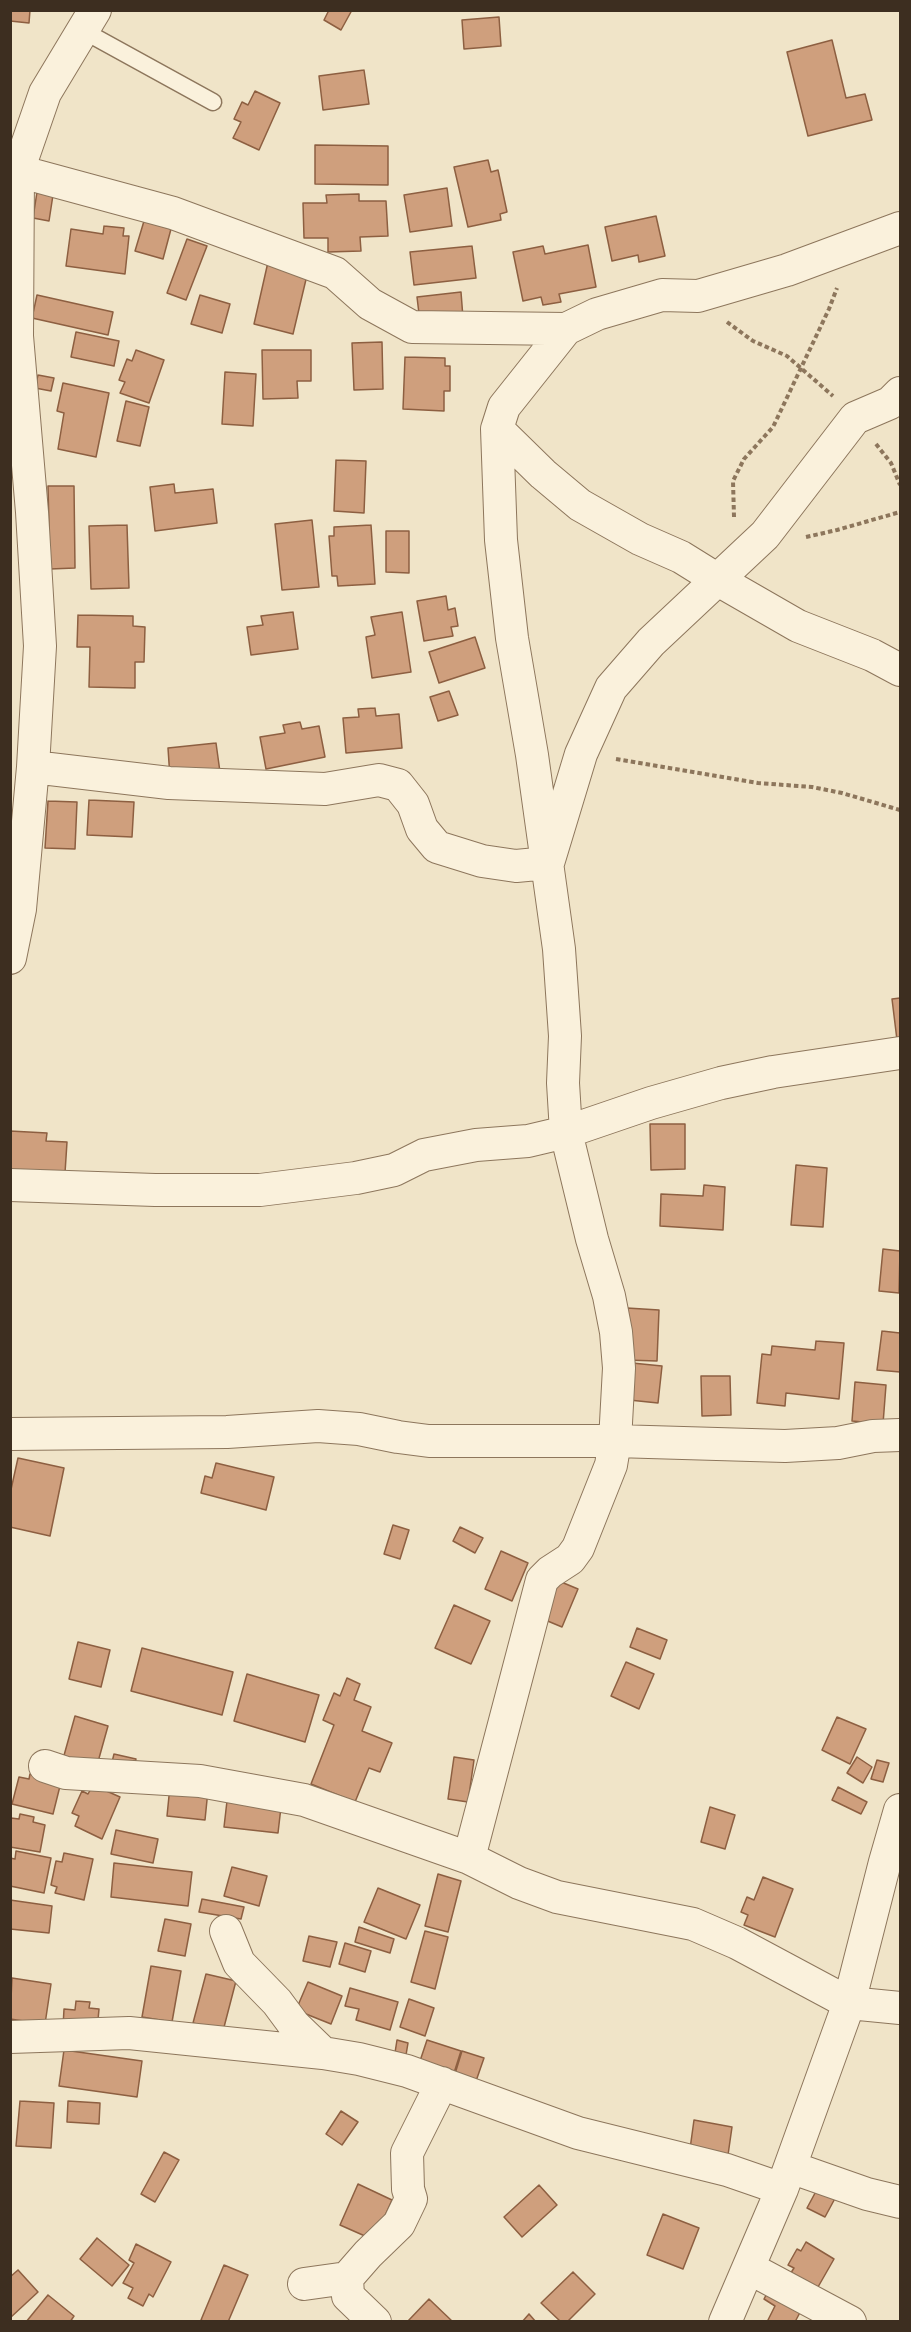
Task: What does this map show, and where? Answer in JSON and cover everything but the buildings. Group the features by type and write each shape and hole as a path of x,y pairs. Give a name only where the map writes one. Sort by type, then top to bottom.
{"street":[{"path":"10,958 20,909 33,766 40,646 21,514 17,336 18,171 45,93 89,20"},
{"path":"18,171 174,213 335,273 370,304 412,327 566,329"},
{"path":"469,1858 542,1580 570,1559 578,1548 611,1465 615,1441 619,1368 616,1332 609,1296 592,1239 566,1132 563,1083 565,1036 559,950 548,863 511,627 501,540 497,429 504,407 566,329 597,314 662,295 698,296 851,248 900,228"},
{"path":"548,863 580,754 611,688 651,642 765,535 855,418 890,403 900,393"},
{"path":"497,429 543,474 580,505 640,539 681,557 798,626 872,655 900,670"},
{"path":"33,766 169,783 325,789 380,780 398,785 412,804 422,829 437,847 482,861 516,866 548,863"},
{"path":"10,1185 155,1190 260,1190 356,1178 394,1170 424,1155 476,1145 528,1141 566,1132 651,1103 721,1083 772,1072 900,1053"},
{"path":"10,1434 227,1432 318,1426 358,1428 429,1441 615,1441 794,1445 837,1443 873,1436 900,1435"},
{"path":"45,1766 66,1773 200,1781 304,1800 469,1858 519,1883 557,1897 693,1924 737,1942 849,2003 900,2008"},
{"path":"725,2322 786,2178 849,2003 893,1864 900,1810"},
{"path":"226,1931 239,1963 323,2053"},
{"path":"10,2037 129,2034 323,2053 359,2059 407,2071 578,2133 727,2170 786,2178 900,2202"},
{"path":"304,2284 347,2278 399,2224 411,2199 408,2189 407,2153 442,2084"},
{"path":"749,2268 850,2322"},
{"path":"347,2278 348,2296 375,2322"}],"lane":[{"path":"89,20 213,102"}],"path":[{"path":"735,525 733,481 744,459 773,427 829,309 851,248"},
{"path":"698,296 717,314 753,341 787,356 855,418 891,463 900,485"},
{"path":"765,535 796,539 837,531 900,512"},
{"path":"580,754 648,763 677,771 758,783 812,787 900,810"}]}
